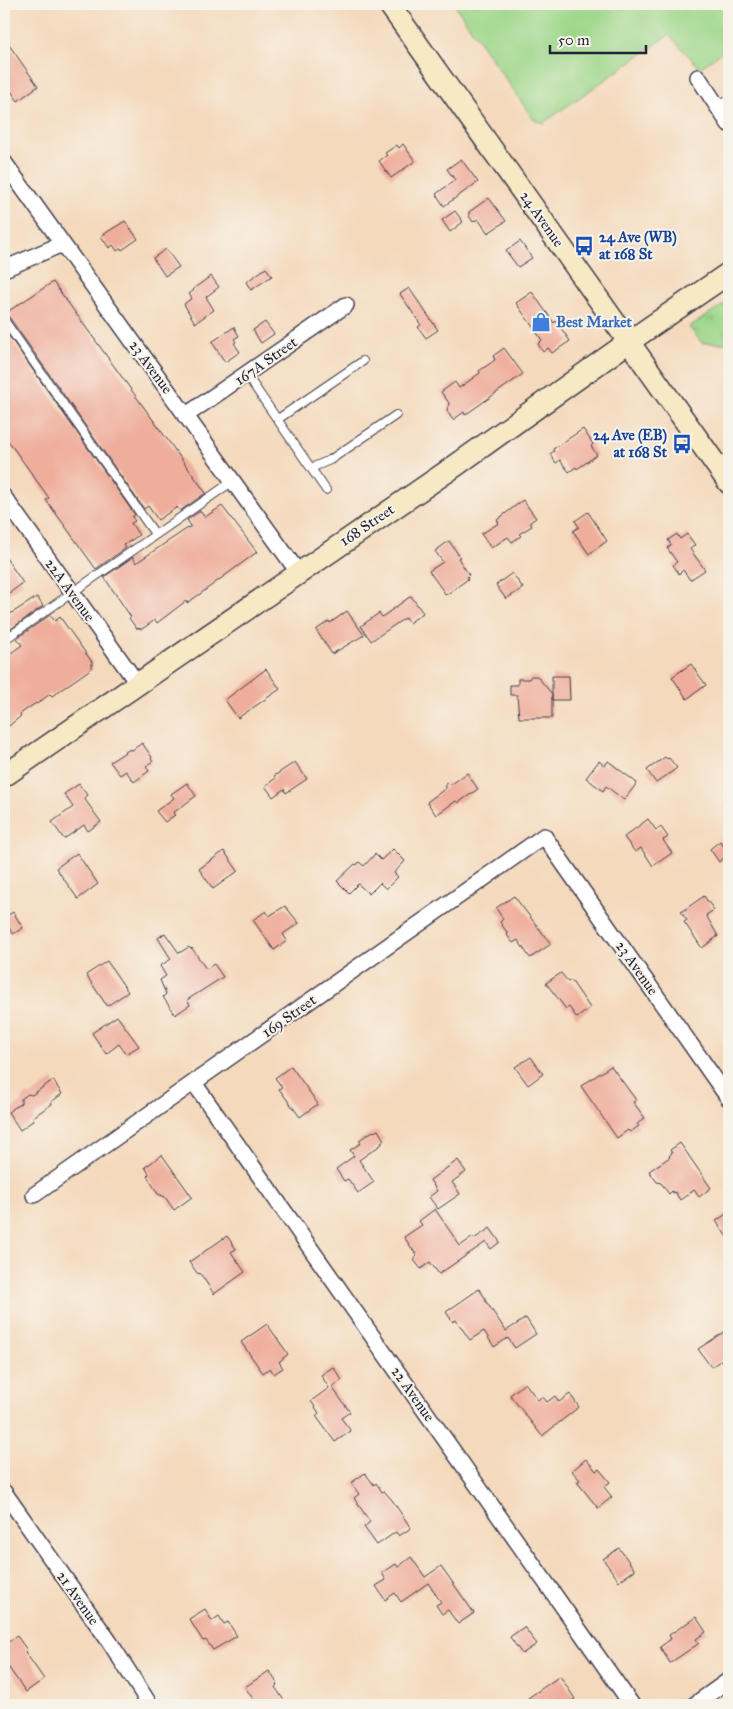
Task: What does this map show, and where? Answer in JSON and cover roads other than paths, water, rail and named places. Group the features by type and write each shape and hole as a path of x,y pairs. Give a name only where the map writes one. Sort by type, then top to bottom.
{"main road":[{"name":"24 Avenue","path":"389,4 729,483"},
{"name":"168 Street","path":"6,770 455,466 729,273"}],"street":[{"path":"698,77 723,103 729,124"},
{"name":"23 Avenue","path":"4,162 298,572"},
{"path":"4,269 62,244"},
{"name":"167A Street","path":"185,416 346,305"},
{"name":"22A Avenue","path":"4,497 137,683"},
{"name":"23 Avenue","path":"544,836 729,1100"},
{"name":"169 Street","path":"34,1195 544,836"},
{"name":"22 Avenue","path":"194,1083 632,1705"},
{"name":"21 Avenue","path":"4,1492 109,1641 150,1705"},
{"path":"694,1705 729,1680"}],"lane":[{"path":"4,320 155,534"},
{"path":"278,420 363,361"},
{"path":"246,374 326,490"},
{"path":"311,468 330,460 396,415"},
{"path":"4,640 233,481"}],"place":[{"name":"24 Ave (WB) at 168 St","path":"584,246"},
{"name":"Best Market","path":"541,322"},
{"name":"24 Ave (EB) at 168 St","path":"682,444"}]}
